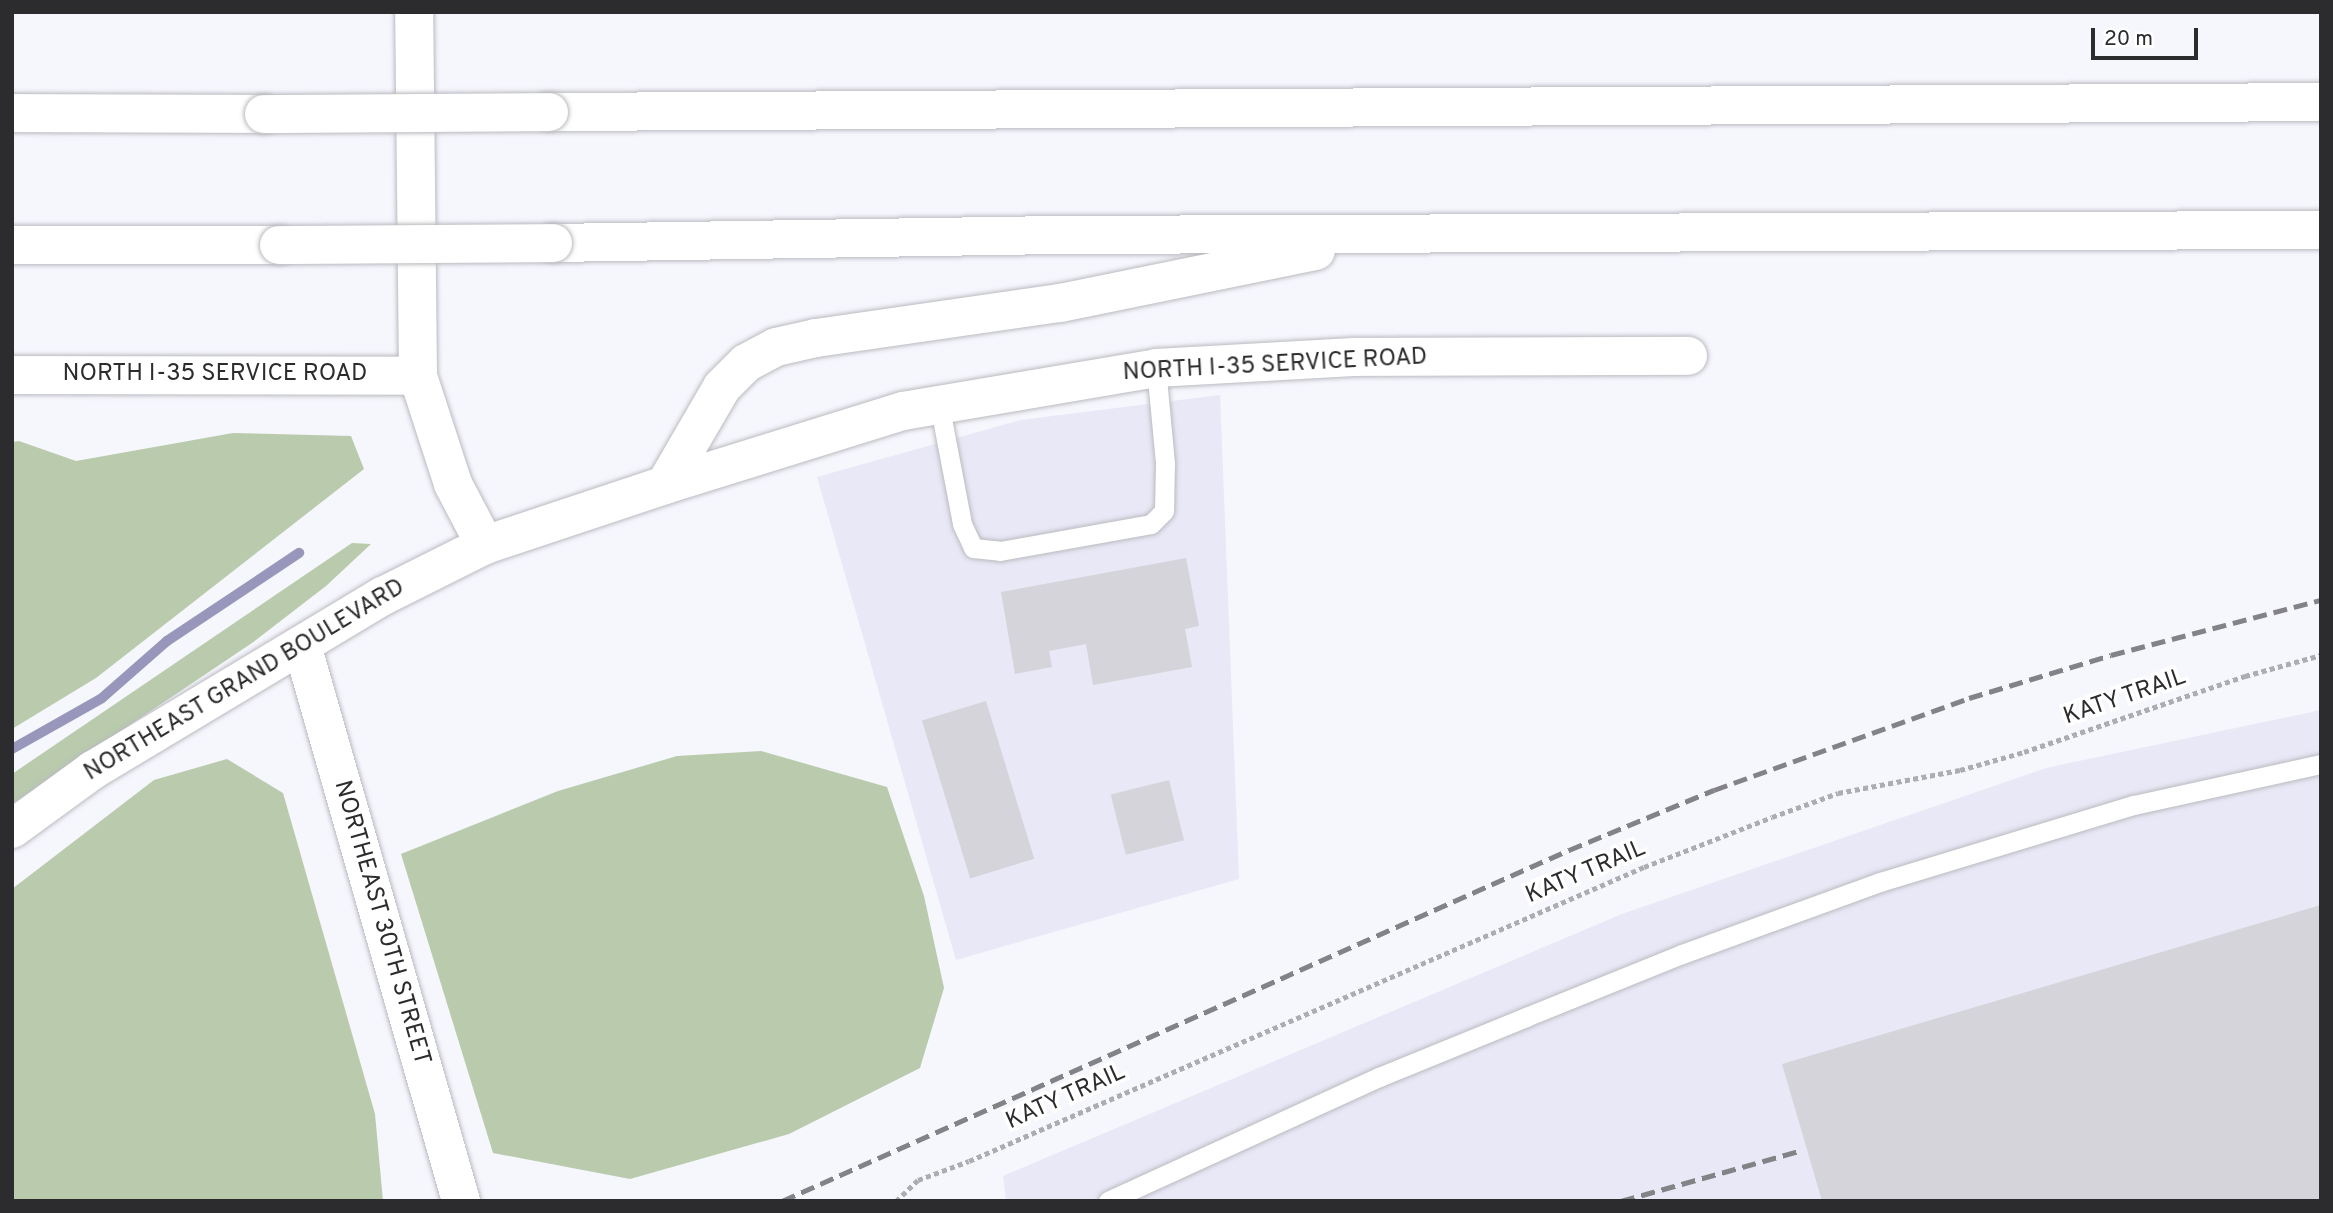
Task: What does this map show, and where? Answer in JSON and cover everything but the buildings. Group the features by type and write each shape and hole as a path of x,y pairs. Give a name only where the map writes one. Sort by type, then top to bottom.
{"main road":[{"path":"414,12 418,376 453,485 485,545"},
{"path":"12,113 264,114 2321,102"},
{"path":"12,244 553,243 1059,235 2321,230"},
{"path":"665,485 722,387 746,363 776,347 816,338 1060,303 1400,234"},
{"name":"NORTH I-35 SERVICE ROAD","path":"665,485 903,411 1156,368 1354,357 1688,356"},
{"name":"NORTH I-35 SERVICE ROAD","path":"12,374 418,376"},
{"name":"NORTHEAST GRAND BOULEVARD","path":"12,829 93,770 383,596 485,545 665,485"},
{"name":"NORTHEAST 30TH STREET","path":"302,645 461,1201"}],"lane":[{"path":"939,403 962,524 973,548 1000,551 1151,524 1164,512 1165,463 1156,368"},
{"path":"1108,1201 1380,1077 1682,954 1880,882 2134,805 2321,764"}],"path":[{"name":"KATY TRAIL","path":"896,1201 918,1180 969,1161 1644,867 1772,817 1838,793 1960,770 2024,752 2245,676 2321,655"}],"shaded area":[{"path":"1220,395 1239,879 956,960 817,477 1021,420"},
{"path":"2321,710 2321,1201 1006,1201 1003,1176 1622,914 2046,768"}],"green space":[{"path":"233,433 351,436 364,469 96,678 12,729 12,442 19,441 76,461"},
{"path":"352,543 371,544 326,586 252,643 12,804 12,774"},
{"path":"761,751 887,787 924,896 944,988 920,1068 789,1134 630,1179 493,1153 401,854 558,791 677,756"},
{"path":"227,759 283,793 375,1114 383,1201 12,1201 12,889 154,780"}],"waterway":[{"path":"12,749 102,698 167,641 299,553"}],"railway":[{"path":"782,1201 1569,850 1714,790 1969,698 2111,655 2321,600"},
{"path":"1621,1201 1802,1150"}]}
